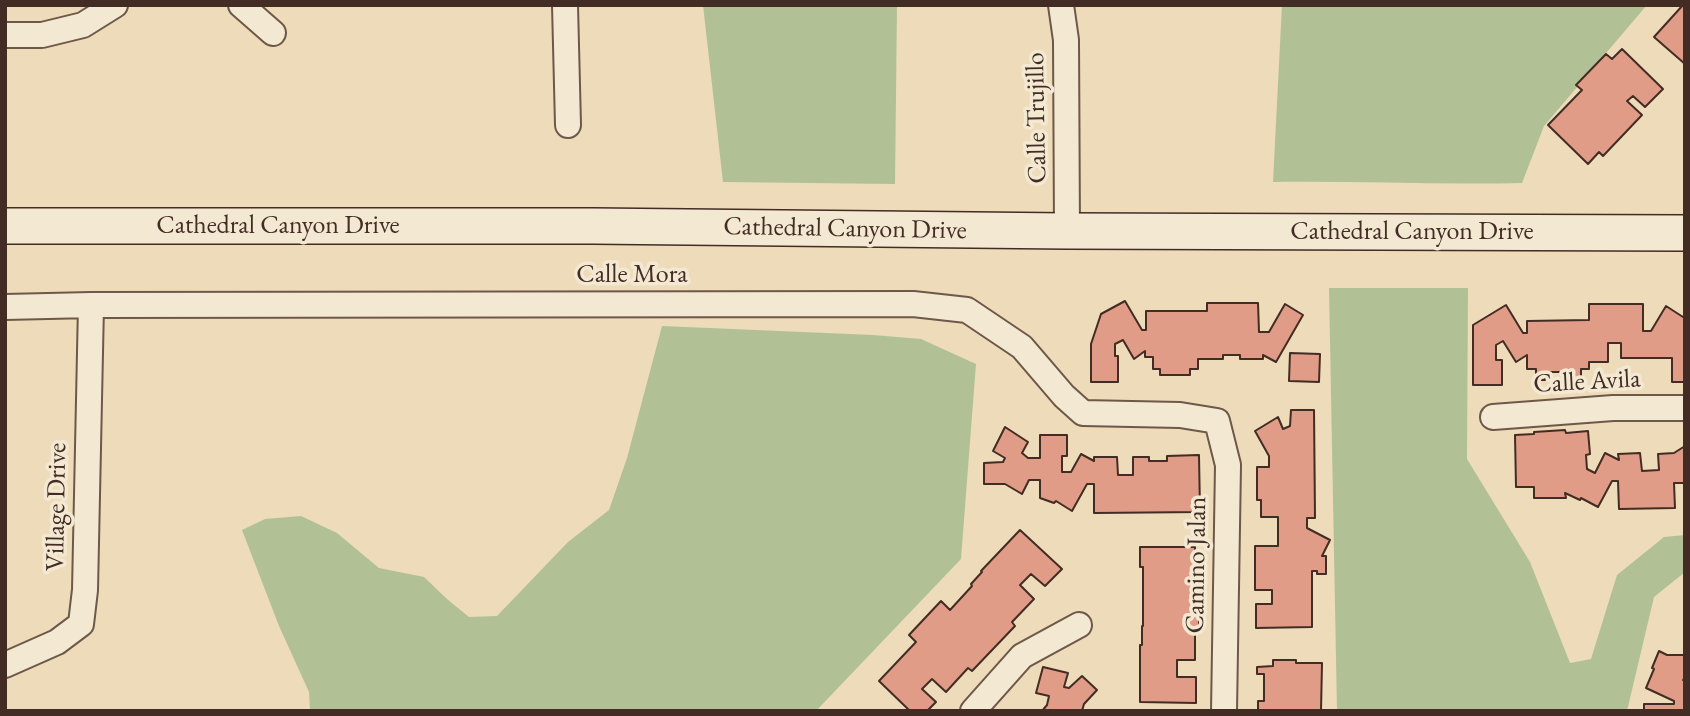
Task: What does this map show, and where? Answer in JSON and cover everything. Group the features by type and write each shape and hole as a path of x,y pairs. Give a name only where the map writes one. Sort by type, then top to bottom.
{"street":[{"path":"5,35 41,35 83,15 115,5"},
{"path":"241,5 273,33"},
{"path":"565,5 568,125"},
{"name":"Calle Trujillo","path":"1061,5 1066,40 1067,231"},
{"name":"Cathedral Canyon Drive","path":"5,226 593,226 1685,233"},
{"name":"Calle Mora","path":"5,307 913,304 967,310 1022,347 1064,396 1083,413 1180,415 1217,421"},
{"name":"Village Drive","path":"5,665 57,642 81,624 85,590 91,305"},
{"name":"Calle Avila","path":"1493,417 1613,408 1685,408"},
{"name":"Camino Jalan","path":"1217,421 1228,465 1224,711"},
{"path":"973,711 1023,656 1079,625"}],"green space":[{"path":"703,5 897,5 895,184 723,182"},
{"path":"1282,5 1647,5 1544,126 1522,183 1460,184 1273,182"},
{"path":"1329,288 1468,288 1467,459 1530,562 1570,663 1591,659 1617,575 1664,537 1685,535 1685,572 1654,597 1627,711 1337,711"},
{"path":"662,326 921,339 976,364 961,559 816,711 310,711 309,692 279,626 242,530 265,519 301,516 337,533 379,568 424,577 469,617 497,616 568,542 609,510 627,458"}],"building":[{"path":"1685,5 1685,64 1654,37"},
{"path":"1622,49 1663,89 1645,107 1633,96 1627,101 1642,115 1603,156 1599,152 1588,164 1548,125 1582,90 1576,85 1606,54 1612,59"},
{"path":"1125,301 1142,330 1146,330 1146,311 1207,311 1207,303 1258,303 1259,332 1269,332 1285,304 1303,315 1276,362 1263,355 1263,359 1240,359 1240,355 1223,355 1223,359 1198,359 1198,369 1190,369 1190,375 1160,375 1160,369 1153,369 1153,357 1145,357 1145,351 1134,359 1123,340 1115,344 1118,382 1091,382 1091,344 1101,314"},
{"path":"1589,304 1643,304 1643,331 1651,331 1666,306 1683,317 1685,314 1685,382 1672,382 1672,358 1621,358 1621,343 1608,343 1608,362 1589,362 1589,369 1581,369 1581,385 1572,385 1572,372 1545,372 1545,380 1536,380 1536,369 1527,369 1527,355 1516,362 1503,341 1496,345 1496,360 1502,360 1502,385 1473,385 1473,325 1506,305 1523,333 1527,333 1527,321 1589,320"},
{"path":"1290,353 1320,354 1319,382 1289,381"},
{"path":"1291,410 1314,410 1315,518 1307,518 1307,528 1330,540 1322,556 1326,556 1326,574 1312,571 1312,627 1256,628 1256,604 1272,604 1272,590 1255,590 1255,546 1278,546 1278,517 1261,517 1261,500 1257,500 1257,467 1269,467 1269,456 1255,431 1278,417 1283,429 1290,426"},
{"path":"1005,427 1028,442 1022,453 1028,458 1040,458 1040,435 1067,435 1067,456 1062,456 1062,472 1071,472 1081,454 1094,461 1094,457 1117,457 1118,475 1133,475 1133,457 1149,457 1149,461 1167,461 1167,456 1199,455 1200,512 1094,513 1094,484 1087,484 1072,511 1056,501 1054,503 1040,498 1040,480 1029,480 1022,494 1005,484 984,484 984,463 1003,462 1005,458 993,451"},
{"path":"1565,430 1566,433 1588,431 1590,454 1586,455 1587,469 1595,473 1605,453 1619,460 1618,454 1640,453 1642,471 1659,470 1658,454 1674,453 1685,446 1685,483 1674,483 1675,508 1619,509 1618,481 1612,481 1598,507 1565,493 1566,498 1534,498 1534,487 1516,487 1515,435"},
{"path":"1020,530 1062,569 1045,586 1031,574 1020,585 1034,599 1012,622 1015,626 972,671 968,668 946,692 932,679 922,689 936,702 927,711 910,711 879,681 916,642 909,635 941,601 950,610 972,586 981,571"},
{"path":"1140,547 1195,547 1195,565 1199,565 1199,630 1195,630 1195,660 1177,660 1177,677 1196,677 1196,703 1140,702 1143,567 1140,567"},
{"path":"1684,650 1685,711 1644,711 1644,704 1674,704 1674,701 1646,688 1659,651 1667,655 1684,655"},
{"path":"1273,660 1322,663 1321,711 1258,710 1258,701 1264,701 1264,674 1257,674 1257,667 1273,666"},
{"path":"1043,667 1068,673 1064,687 1069,688 1082,676 1097,690 1084,704 1082,711 1042,711 1049,696 1036,693"}]}
